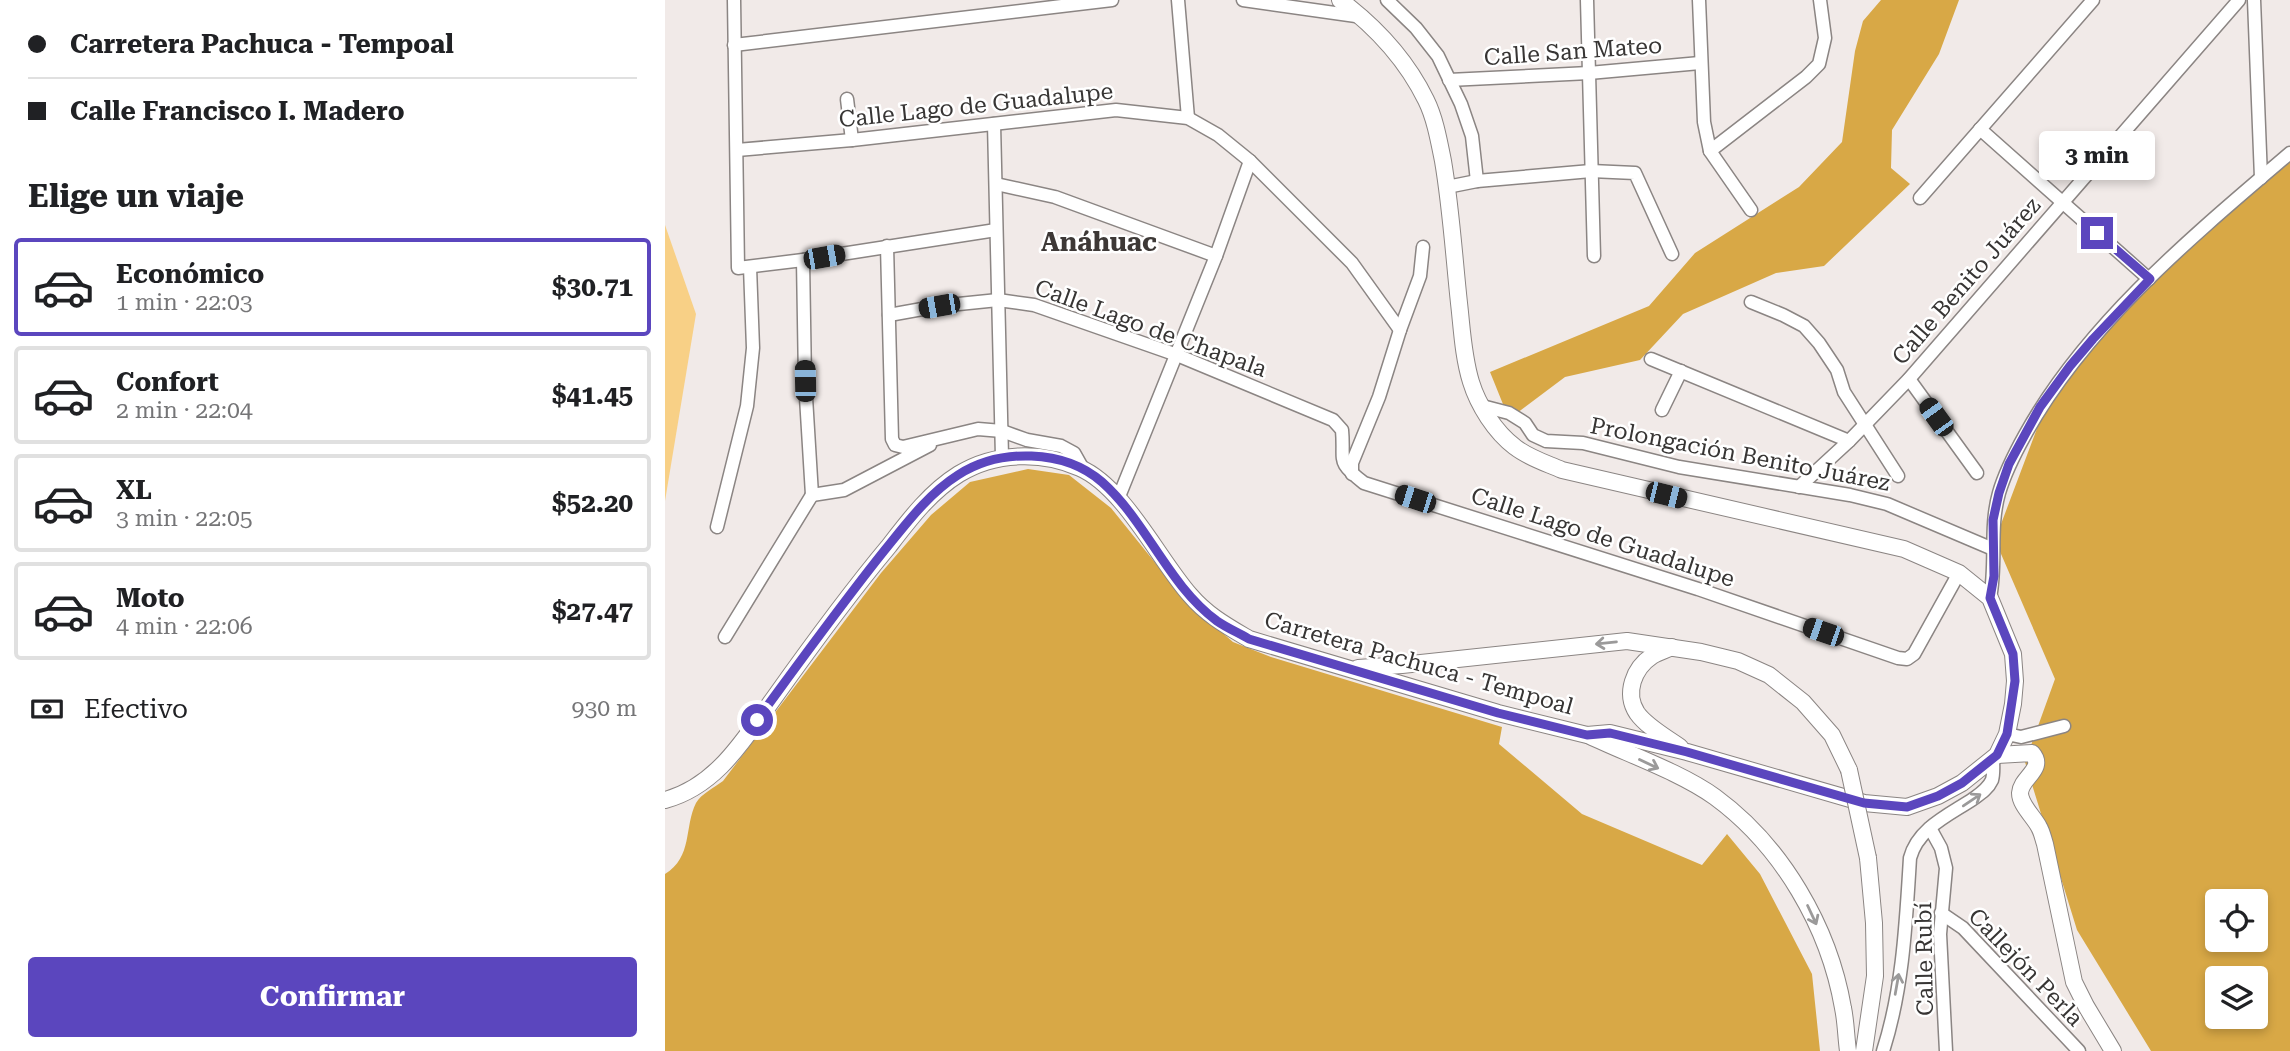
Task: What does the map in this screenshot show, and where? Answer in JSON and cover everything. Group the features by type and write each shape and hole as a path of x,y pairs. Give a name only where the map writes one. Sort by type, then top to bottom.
{"main road":[{"name":"Carretera Pachuca - Tempoal","path":"665,800 695,789 716,773 847,597 912,517 938,490 959,474 984,463 1002,457 1021,456 1058,460 1083,469 1101,482 1118,499 1190,596 1217,621 1249,639 1498,713 1587,735 1610,733 1687,752 1853,800 1907,807 1938,796 1962,783 1995,756 2007,734 2015,681 2013,654 1990,598 1959,573 1904,549 1562,470 1534,459 1514,447 1496,428 1471,383 1464,344 1447,187 1439,143 1427,101 1404,62 1363,17 1340,0"},
{"path":"1350,668 1627,641 1674,646 1738,661 1769,675 1803,702 1832,735 1849,770 1868,858 1874,923 1875,976 1864,1051"},
{"path":"1674,646 1652,656 1641,666 1634,677 1632,703 1648,724 1687,752"},
{"path":"1587,735 1699,787 1716,798 1748,825 1782,864 1808,905 1825,944 1843,1009 1848,1051"},
{"path":"1995,756 2032,753 2035,757 2033,771 2020,793 2039,827 2048,854 2074,982 2113,1051"}],"street":[{"path":"717,527 747,407 753,348 744,267 737,150 734,0"},
{"path":"734,45 1112,0"},
{"path":"1178,0 1188,118"},
{"path":"1243,0 1294,3 1363,17"},
{"path":"1387,0 1416,28 1438,57 1449,79 1472,136 1477,181"},
{"path":"1587,0 1594,256"},
{"path":"1699,0 1703,122 1710,151 1751,210"},
{"path":"1710,151 1806,78 1819,64 1825,38 1820,0"},
{"path":"1920,198 2093,0"},
{"name":"Calle Benito Juárez","path":"1799,487 1849,441 1909,379 2239,0"},
{"path":"2254,0 2262,177"},
{"name":"Calle San Mateo","path":"1449,79 1589,73 1700,63"},
{"path":"847,99 852,140"},
{"name":"Calle Lago de Guadalupe","path":"737,150 852,140 1116,110 1188,118 1218,135 1250,161 1352,263 1400,330"},
{"path":"995,124 1002,457"},
{"path":"1980,130 2150,279"},
{"path":"1990,598 1994,576 1993,520 1999,493 2009,464 2040,407 2079,355 2150,279 2290,153"},
{"path":"1118,499 1216,256 1250,161"},
{"path":"1447,187 1477,181 1591,172 1635,173 1671,254"},
{"path":"996,184 1055,197 1216,256"},
{"path":"744,267 996,230"},
{"path":"887,246 892,439 895,445 903,447 978,429 1002,431 1027,440 1061,446 1073,453 1083,469"},
{"path":"1352,474 1352,463 1379,397 1420,276 1423,247"},
{"path":"725,637 813,495 805,381 803,260"},
{"name":"Calle Lago de Chapala","path":"889,315 998,300 1034,305 1177,355 1333,420 1342,429 1342,461 1352,474"},
{"path":"1751,302 1804,326 1819,343 1837,370 1844,393 1898,476"},
{"path":"1651,359 1849,441"},
{"path":"1662,410 1681,371"},
{"path":"1909,379 1977,473"},
{"name":"Prolongación Benito Juárez","path":"1482,407 1509,413 1525,424 1532,435 1546,441 1583,443 1679,467 1850,495 1887,504 1993,548"},
{"path":"813,495 844,490 945,437"},
{"name":"Calle Lago de Guadalupe","path":"1352,474 1364,483 1684,584 1898,658 1907,659 1914,654 1959,573"},
{"path":"2007,734 2021,737 2064,726"},
{"path":"1883,1051 1889,1032 1904,946 1913,846 1921,834 1983,792 1991,782 1995,756"},
{"name":"Calle Rubí","path":"1930,828 1941,848 1947,868 1940,934 1946,1051"},
{"name":"Callejón Perla","path":"1941,913 1963,928 2079,1051"}],"shaded area":[{"path":"1881,0 1959,0 1939,54 1892,130 1891,168 1910,184 1824,266 1776,273 1683,314 1640,360 1565,377 1509,419 1490,372 1649,306 1695,253 1799,187 1842,142 1855,51 1863,21"},
{"path":"2290,153 2290,1051 2151,1051 2077,930 2025,762 2055,679 1995,540 2044,410 2117,312"},
{"path":"665,225 696,314 665,501"},
{"path":"1028,469 1069,475 1111,508 1186,601 1233,642 1271,657 1502,727 1499,744 1582,814 1702,865 1727,834 1760,874 1812,974 1820,1051 665,1051 665,874 674,867 684,850 696,803 723,781 881,573 931,515 970,482"}],"district":[{"name":"Anáhuac","path":"1099,242"}],"route":[{"path":"757,720 847,597 912,517 938,490 959,474 984,463 1002,457 1021,456 1058,460 1083,469 1101,482 1118,499 1190,596 1217,621 1249,639 1498,713 1587,735 1610,733 1687,752 1864,803 1907,807 1938,796 1962,783 1997,755 2007,734 2015,681 2013,654 1990,598 1994,576 1993,520 2009,464 2040,407 2070,366 2150,279 2097,233"}]}
